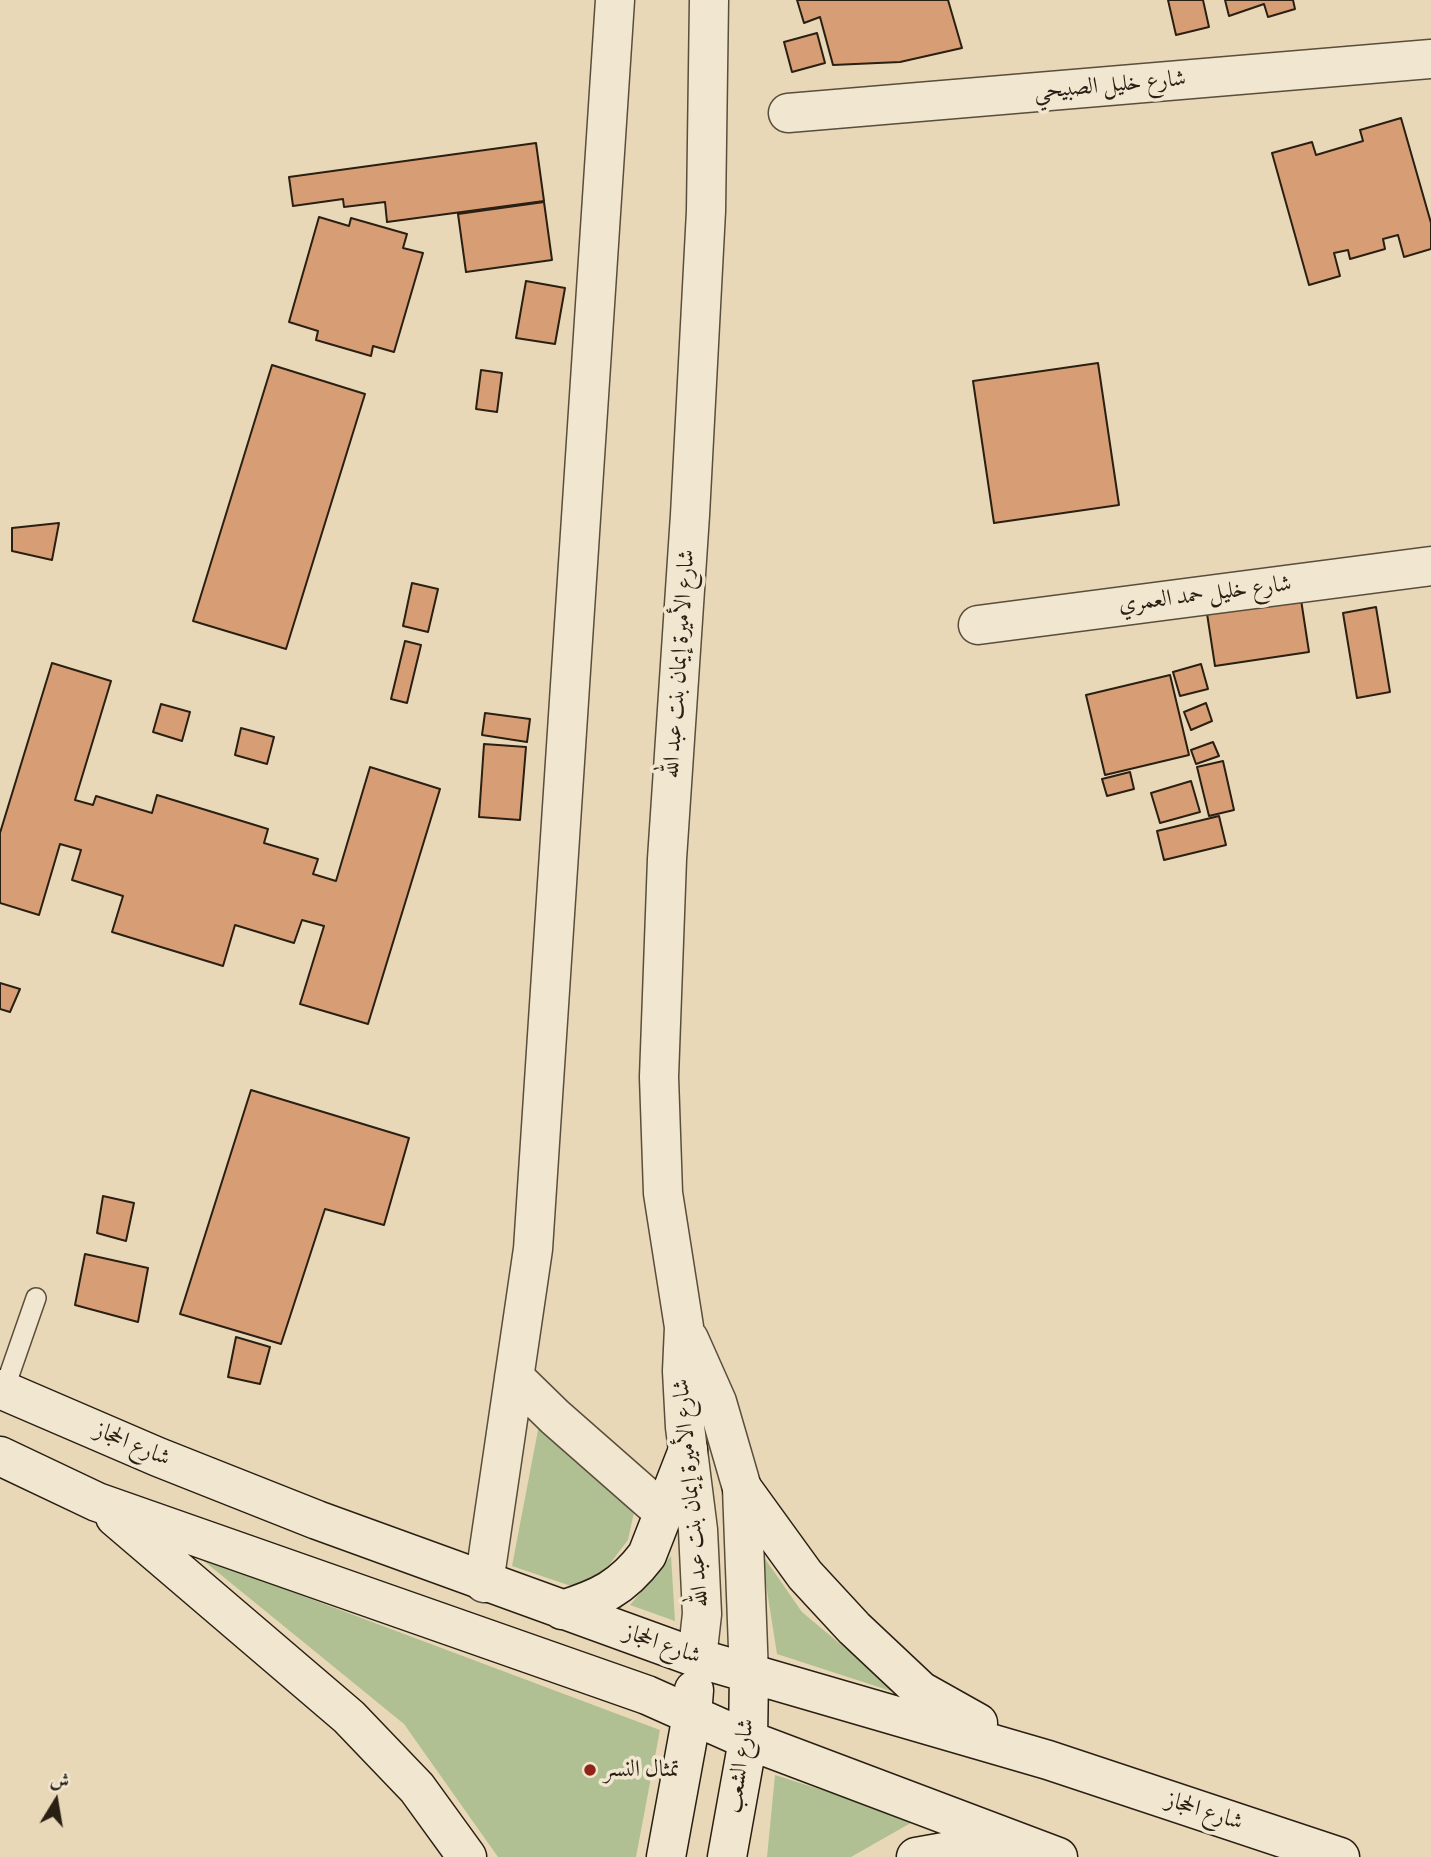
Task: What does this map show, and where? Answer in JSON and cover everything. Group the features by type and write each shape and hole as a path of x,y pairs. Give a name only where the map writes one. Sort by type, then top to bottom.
{"street":[{"path":"484,1583 533,1249 615,0"},
{"name":"شارع الأميرة إيمان بنت عبد الله","path":"697,1658 702,1614 700,1558 682,1371 684,1327 663,1194 659,1077 667,859 690,515 706,211 709,0"},
{"name":"شارع خليل الصبيحي","path":"788,113 1431,59"},
{"name":"شارع خليل حمد العمري","path":"978,625 1431,566"},
{"name":"شارع الأميرة إيمان بنت عبد الله","path":"684,1327 717,1402 742,1488 749,1675"},
{"path":"514,1377 555,1418 662,1511"},
{"name":"شارع الحجاز","path":"2,1389 158,1457 317,1520 484,1583 697,1658 1048,1760 1340,1857"},
{"path":"562,1610 599,1598 637,1568 647,1555 688,1450"},
{"path":"0,1456 97,1502 647,1695 748,1740 1045,1852"},
{"path":"742,1488 805,1575 854,1628 921,1691 1048,1760"},
{"path":"97,1502 349,1717 417,1788 467,1857"},
{"path":"666,1857 692,1715 697,1658"},
{"name":"شارع الشعب","path":"727,1857 748,1740 749,1675"},
{"path":"916,1857 978,1846 1045,1852"}],"lane":[{"path":"2,1389 36,1298"}],"green space":[{"path":"542,1409 637,1498 628,1540 603,1573 574,1587 512,1566"},
{"path":"761,1553 802,1612 900,1694 777,1654"},
{"path":"671,1556 675,1621 630,1605"},
{"path":"199,1557 660,1730 636,1857 498,1857 404,1724"},
{"path":"775,1775 916,1820 851,1857 767,1857"}],"building":[{"path":"797,0 948,0 962,48 900,62 833,65 820,17 804,23"},
{"path":"1168,0 1203,0 1209,27 1176,35"},
{"path":"1225,0 1293,0 1295,9 1268,17 1264,4 1229,16"},
{"path":"817,33 825,63 792,72 784,42"},
{"path":"1401,118 1431,223 1431,249 1404,257 1398,235 1383,239 1385,249 1350,259 1348,250 1334,253 1340,276 1309,285 1272,153 1312,142 1316,155 1363,141 1360,130"},
{"path":"536,143 544,201 387,222 385,202 344,207 343,199 293,206 289,177"},
{"path":"544,202 552,260 466,272 458,214"},
{"path":"319,217 349,226 351,218 407,234 403,248 423,253 394,352 373,346 371,356 316,340 318,331 289,322"},
{"path":"526,281 565,288 555,344 516,338"},
{"path":"1098,363 1119,505 994,523 973,381"},
{"path":"272,365 365,394 286,649 193,621"},
{"path":"481,370 502,373 497,412 476,409"},
{"path":"59,523 52,560 12,551 12,528"},
{"path":"412,583 438,589 428,632 403,626"},
{"path":"1300,593 1309,652 1215,666 1206,607"},
{"path":"1376,607 1390,692 1357,698 1343,613"},
{"path":"405,641 421,645 407,703 391,699"},
{"path":"52,663 111,681 75,800 93,805 96,796 152,813 157,795 268,829 264,843 318,859 313,874 336,881 370,767 440,789 368,1024 300,1004 324,926 302,920 294,943 235,925 223,966 112,932 123,896 72,880 81,850 60,844 39,915 0,903 0,833"},
{"path":"1201,664 1208,689 1180,696 1173,672"},
{"path":"1170,675 1189,755 1105,775 1086,695"},
{"path":"1206,703 1212,721 1191,730 1184,712"},
{"path":"161,704 190,712 182,741 153,732"},
{"path":"485,713 530,719 527,742 482,735"},
{"path":"241,728 274,737 267,764 235,755"},
{"path":"1213,742 1219,756 1196,764 1191,750"},
{"path":"484,744 526,747 520,820 479,817"},
{"path":"1223,761 1234,810 1209,816 1197,767"},
{"path":"1130,772 1134,789 1107,796 1102,779"},
{"path":"1191,781 1200,812 1160,823 1151,793"},
{"path":"1219,816 1226,845 1164,860 1157,831"},
{"path":"0,983 20,989 10,1012 0,1009"},
{"path":"251,1090 409,1138 384,1225 325,1209 281,1344 180,1314"},
{"path":"103,1196 134,1203 126,1241 97,1233"},
{"path":"85,1254 148,1268 138,1322 75,1305"},
{"path":"236,1337 270,1347 260,1384 228,1377"}],"place":[{"name":"تمثال النسر","path":"590,1770"}]}
